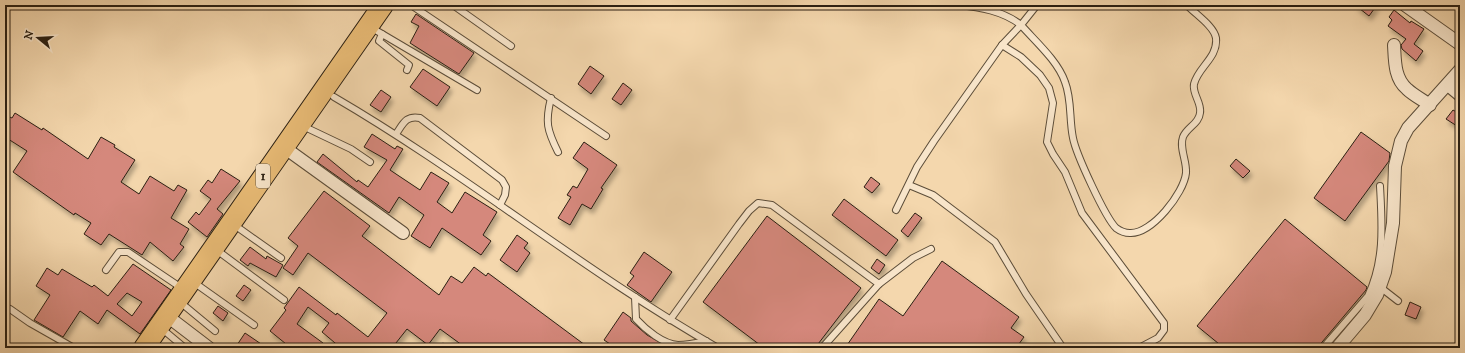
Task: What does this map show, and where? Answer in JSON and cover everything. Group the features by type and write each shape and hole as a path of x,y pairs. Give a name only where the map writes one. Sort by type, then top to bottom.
{"highway":[{"name":"1","path":"178,314 383,5"},
{"name":"1","path":"144,348 178,314 222,254 309,129 380,32 394,5"}],"street":[{"path":"1405,5 1460,44"},
{"path":"1394,45 1396,72 1401,82 1407,89 1430,106"},
{"path":"1337,348 1365,315 1380,287 1385,272 1393,223 1397,154 1408,128 1430,106 1460,70"},
{"path":"1448,85 1460,95"},
{"path":"292,153 402,233"},
{"path":"178,314 209,348"}],"lane":[{"path":"411,5 606,136"},
{"path":"452,5 511,46"},
{"path":"958,5 978,7 995,12 1021,25 1051,59 1065,81 1069,95 1073,139 1080,159 1099,201 1117,228 1128,233 1136,233 1151,225 1180,191 1186,172 1182,144 1184,137 1198,120 1200,112 1194,86 1196,78 1210,61 1215,50 1215,33 1187,5"},
{"path":"896,210 917,167 934,141 1002,45 1037,5"},
{"path":"407,70 409,65 378,41 380,32 477,90"},
{"path":"1002,45 1021,57 1040,75 1049,88 1053,103 1047,142 1065,172 1082,213 1164,322 1164,330 1158,338 1138,348"},
{"path":"334,96 396,134 670,320 718,348"},
{"path":"551,98 547,124 548,131 558,152"},
{"path":"396,134 406,119 412,116 420,118 502,180 506,187 506,195 500,205"},
{"path":"309,129 351,149 370,162"},
{"path":"909,185 933,195 995,242 1026,294 1063,348"},
{"path":"1323,348 1368,296 1372,287 1383,239 1380,186"},
{"path":"670,320 745,215 758,203 772,204 878,284"},
{"path":"240,229 281,258"},
{"path":"822,348 878,284 913,258 932,249"},
{"path":"106,270 119,252 128,252 178,314 215,331"},
{"path":"222,254 284,300"},
{"path":"1380,287 1398,301"},
{"path":"635,297 636,319 662,340 679,345 706,341"},
{"path":"10,309 30,323 74,348"},
{"path":"178,314 254,325"},
{"path":"178,314 185,348"}],"building":[{"path":"1355,5 1377,5 1369,16"},
{"path":"1394,10 1410,23 1411,21 1424,29 1414,44 1423,51 1416,61 1402,49 1401,45 1406,39 1388,26 1392,20 1389,17"},
{"path":"416,14 474,53 459,74 410,43 419,26 411,22"},
{"path":"590,66 604,76 591,94 578,84"},
{"path":"423,69 450,87 437,106 410,87"},
{"path":"623,83 632,90 621,105 612,99"},
{"path":"381,90 391,97 381,112 370,105"},
{"path":"1453,110 1460,114 1460,121 1457,126 1446,119"},
{"path":"15,113 42,130 43,128 88,159 101,137 115,145 114,147 135,160 121,182 139,194 150,176 174,191 178,185 187,190 171,218 189,229 180,244 184,247 173,261 150,242 142,255 109,234 101,245 84,234 91,223 75,213 74,215 13,172 27,151 5,137 5,115 12,118"},
{"path":"1361,132 1390,153 1389,161 1345,221 1314,198"},
{"path":"372,134 395,149 397,146 403,149 390,170 420,190 431,172 449,183 437,202 452,213 465,192 497,212 483,235 491,241 481,255 442,228 430,248 411,236 424,215 399,197 389,213 317,162 323,154 357,182 358,180 368,187 387,160 364,147"},
{"path":"584,142 617,165 601,188 603,189 591,209 582,204 570,225 558,218 571,197 567,195 573,186 577,188 588,169 573,158"},
{"path":"1236,159 1250,171 1243,178 1230,166"},
{"path":"221,169 240,181 217,209 223,214 207,237 188,222 196,212 199,215 211,199 200,191 208,180 212,183"},
{"path":"871,177 880,184 872,193 864,187"},
{"path":"324,191 370,226 362,236 439,295 451,276 462,283 474,267 486,276 488,273 589,348 466,348 440,329 428,345 407,329 392,348 341,348 322,332 329,323 308,307 297,324 323,343 319,348 291,348 270,331 286,310 284,308 299,287 336,315 337,313 368,337 387,313 308,253 293,275 283,268 298,246 288,238"},
{"path":"844,199 898,240 886,256 832,215"},
{"path":"915,213 922,218 908,237 901,231"},
{"path":"767,216 861,288 815,348 764,348 703,302"},
{"path":"1285,219 1367,287 1366,290 1317,348 1224,348 1197,326"},
{"path":"517,235 528,243 524,248 530,253 517,272 500,260"},
{"path":"250,247 266,259 267,256 283,265 276,277 250,263 248,266 240,260"},
{"path":"644,252 672,272 651,302 627,285 634,276 630,273"},
{"path":"877,259 885,265 879,274 871,268"},
{"path":"942,261 1019,317 1011,328 1024,337 1016,348 845,348 879,299 903,316"},
{"path":"133,264 171,290 140,334 107,310 98,324 80,311 63,337 34,320 50,295 36,286 47,268 58,275 62,269 92,287 94,285 108,296","holes":["127,293 142,302 132,316 117,304"]},
{"path":"244,285 251,290 243,301 236,296"},
{"path":"1410,302 1421,307 1416,319 1405,315"},
{"path":"218,306 228,313 223,321 213,313"},
{"path":"623,312 631,318 631,321 647,335 670,348 616,348 604,340"},
{"path":"245,333 267,348 235,348"}]}
